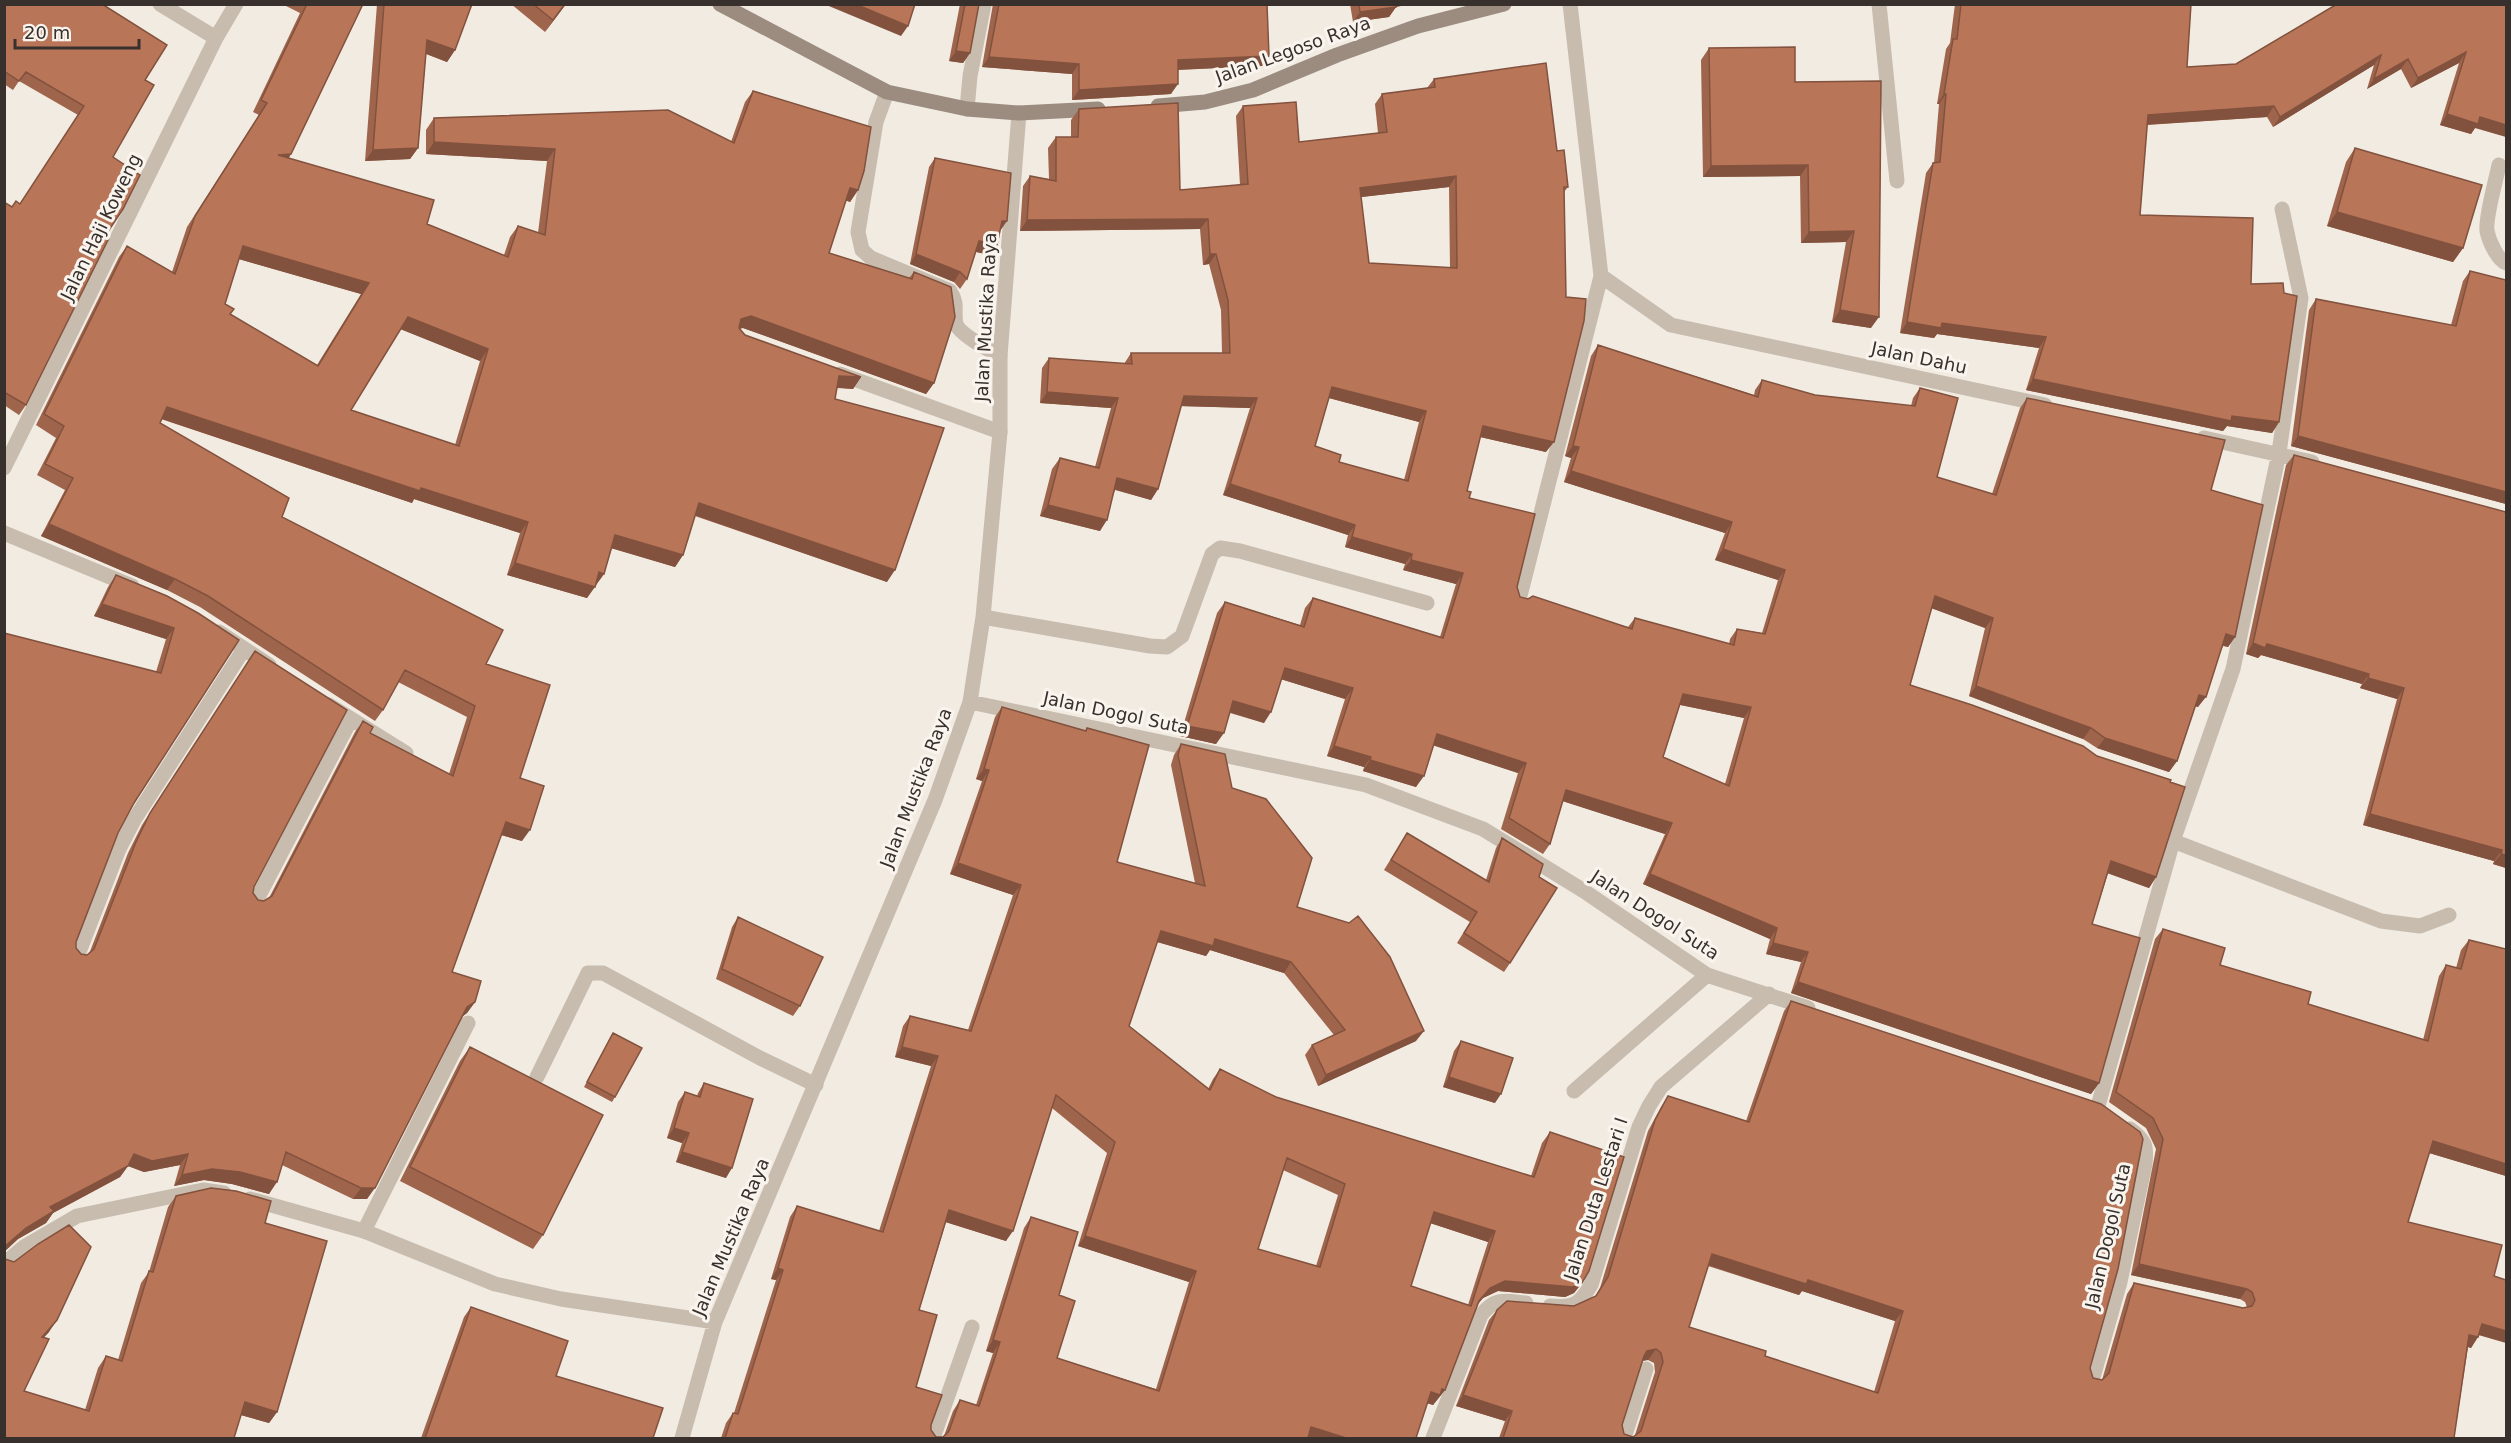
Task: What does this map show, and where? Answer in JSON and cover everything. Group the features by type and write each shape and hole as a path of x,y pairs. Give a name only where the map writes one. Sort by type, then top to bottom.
{"street":[{"path":"160,4 216,38"},
{"name":"Jalan Haji Koweng","path":"4,468 216,38 237,4"},
{"path":"720,4 887,92 967,109 1019,113 1109,108"},
{"path":"967,109 970,76 984,4"},
{"name":"Jalan Legoso Raya","path":"1143,107 1205,102 1253,90 1337,55 1408,30 1504,4"},
{"path":"1519,600 1601,276 1570,4"},
{"path":"1879,4 1897,181"},
{"path":"887,92 876,122 858,232 862,250 870,258 950,291 956,300 957,326 963,333 1000,356"},
{"name":"Jalan Mustika Raya","path":"682,1438 715,1322 935,800 970,702 983,617 1000,432 1000,356 1019,113"},
{"path":"2499,165 2487,230 2492,244 2502,261 2506,263"},
{"path":"2282,209 2301,298 2279,453 2233,669 2185,788 2172,842 2381,921 2420,926 2449,915"},
{"name":"Jalan Dahu","path":"1601,276 1671,325 2057,407"},
{"path":"828,369 1000,432"},
{"path":"2186,434 2325,465"},
{"path":"4,533 142,590"},
{"path":"983,617 1167,647 1182,636 1212,554 1220,548 1240,551 1427,603"},
{"path":"205,623 280,673"},
{"path":"77,957 119,849 134,820 244,649"},
{"path":"317,697 419,761"},
{"name":"Jalan Dogol Suta","path":"970,702 1366,785 1483,829 1584,891 1707,975 1824,1013"},
{"path":"255,903 351,719"},
{"name":"Jalan Dogol Suta","path":"2092,1381 2125,1283 2146,1148 2140,1136 2102,1110 2172,842"},
{"path":"537,1077 588,973 603,973 760,1058 816,1085"},
{"path":"1574,1091 1707,975"},
{"name":"Jalan Duta Lestari I","path":"1433,1438 1481,1316 1490,1305 1498,1301 1567,1307 1581,1301 1591,1285 1639,1127 1649,1106 1661,1087 1768,994"},
{"path":"364,1231 468,1023"},
{"path":"4,1264 24,1247 77,1216 203,1190 230,1193 364,1231 495,1284 561,1299 715,1322"},
{"path":"933,1438 972,1327"},
{"path":"1624,1438 1646,1369"}],"building":[{"path":"4,4 102,4 167,45 145,80 154,85 113,157 140,175 123,209 105,236 109,238 26,405 4,392 4,202 12,207 16,201 20,204 84,106 26,72 19,81 4,71"},
{"path":"307,4 363,4 291,154 278,155 434,200 427,224 508,257 518,226 545,235 555,149 434,142 434,118 668,110 734,143 753,91 871,127 864,171 858,190 850,188 829,253 912,279 914,272 951,287 955,317 934,383 751,316 741,319 739,328 745,335 861,377 839,376 835,399 944,428 895,570 699,503 683,555 615,535 604,574 599,572 595,587 515,563 528,522 421,488 420,491 167,407 160,423 289,498 282,517 503,630 486,664 550,685 520,778 544,786 530,830 506,822 452,972 481,981 475,1002 467,1007 375,1188 361,1188 286,1152 277,1182 240,1172 212,1169 182,1175 188,1154 152,1161 134,1154 128,1166 50,1207 54,1211 26,1228 4,1247 4,633 161,673 174,628 102,604 116,575 167,596 239,640 134,803 118,833 76,942 76,948 81,954 87,955 94,949 136,842 150,813 255,651 347,710 254,887 253,893 258,900 264,901 272,896 363,721 373,727 370,733 453,776 475,706 405,670 383,710 208,596 175,579 49,524 73,478 45,464 64,426 44,414 127,246 175,274 195,216 267,103 261,100","holes":["243,246 369,283 318,366 230,314 234,309 225,304","408,317 488,349 459,446 351,410"]},
{"path":"384,4 472,4 455,50 427,40 418,148 373,150"},
{"path":"533,4 565,4 553,20"},
{"path":"855,4 915,4 908,26"},
{"path":"965,4 979,4 970,53 956,51"},
{"path":"999,4 1267,4 1269,56 1178,60 1178,84 1079,90 1079,64 989,57"},
{"path":"1359,4 1396,4 1396,7 1360,12"},
{"path":"1961,4 2191,4 2187,67 2236,64 2337,4 2506,4 2506,125 2480,117 2478,124 2447,114 2466,52 2418,78 2408,59 2374,79 2381,55 2280,117 2274,106 2148,115 2140,215 2253,218 2251,284 2283,283 2284,293 2297,296 2279,422 2232,416 2231,421 2033,379 2046,337 1942,323 1941,328 1907,322 1933,163 1940,162 1946,94 1944,94 1953,39 1957,39"},
{"path":"1795,47 1795,82 1881,81 1879,317 1840,310 1854,231 1809,232 1808,165 1711,166 1709,48"},
{"path":"1546,63 1557,151 1564,150 1568,187 1564,187 1566,297 1586,299 1584,321 1554,442 1483,426 1467,491 1471,492 1469,498 1535,514 1517,587 1520,597 1528,599 1533,596 1632,629 1635,618 1734,645 1737,629 1765,634 1785,570 1723,549 1732,522 1571,471 1579,447 1573,446 1598,345 1758,397 1762,380 1815,395 1915,406 1920,388 1958,398 1937,477 1996,495 2027,398 2225,440 2211,490 2263,505 2235,637 2226,634 2206,697 2199,695 2177,761 2105,738 2091,728 1976,686 1993,618 1935,596 1910,685 2083,746 2097,756 2171,780 2170,782 2185,787 2156,877 2111,861 2092,924 2140,938 2099,1083 1798,982 1808,952 1773,943 1777,928 1650,874 1672,823 1566,790 1550,844 1509,818 1526,763 1437,734 1424,776 1370,760 1371,757 1334,746 1353,688 1285,668 1271,712 1233,701 1224,733 1187,726 1225,602 1304,627 1313,598 1443,638 1463,573 1411,560 1412,554 1352,537 1355,525 1230,484 1257,398 1184,396 1158,489 1117,478 1107,520 1048,505 1060,458 1099,468 1118,398 1047,392 1049,358 1132,364 1131,353 1230,353 1228,300 1216,254 1210,254 1208,219 1027,220 1030,176 1056,181 1056,137 1078,137 1079,109 1178,103 1180,190 1248,184 1243,106 1296,102 1299,142 1387,132 1382,94 1435,87 1434,79","holes":["1456,176 1457,268 1369,263 1360,188","1332,387 1426,411 1408,481 1339,462 1341,455 1315,446","1683,694 1751,707 1729,786 1663,757"]},
{"path":"2355,148 2482,185 2463,248 2337,212"},
{"path":"935,158 1011,173 1007,221 1002,221 997,245 979,241 967,279 960,272 916,254"},
{"path":"2470,271 2506,280 2506,492 2298,436 2316,299 2456,326"},
{"path":"2294,455 2506,512 2506,855 2501,854 2502,850 2370,814 2404,688 2368,678 2369,674 2329,662 2267,644 2265,648 2253,643"},
{"path":"1002,707 1086,731 1087,728 1149,745 1117,862 1205,886 1178,755 1181,744 1225,754 1232,788 1266,799 1312,858 1297,907 1349,923 1358,916 1390,957 1424,1031 1326,1075 1312,1045 1345,1030 1291,962 1215,939 1213,946 1161,931 1129,1026 1210,1090 1220,1069 1276,1097 1534,1177 1550,1132 1624,1157 1589,1271 1582,1283 1573,1287 1505,1281 1490,1288 1479,1301 1445,1390 1442,1389 1440,1395 1431,1392 1416,1438 1346,1438 1311,1427 1308,1438 725,1438 733,1413 738,1414 783,1270 778,1268 797,1206 883,1232 938,1056 902,1047 910,1016 971,1031 1021,885 958,863 989,770 984,769","holes":["1056,1095 1115,1142 1085,1236 1196,1271 1159,1391 1057,1358 1075,1301 1059,1295 1078,1232 1031,1217 993,1340 1000,1342 979,1406 960,1400 949,1431 943,1437 936,1437 931,1430 931,1425 942,1395 916,1387 937,1315 919,1310 949,1210 1013,1231","1287,1158 1345,1184 1320,1267 1258,1249","1434,1212 1495,1231 1471,1306 1411,1286"]},
{"path":"1407,833 1489,882 1502,838 1543,864 1539,877 1557,888 1510,963 1464,933 1477,912 1391,860"},
{"path":"738,917 823,957 800,1006 722,969"},
{"path":"2163,929 2225,948 2220,965 2311,992 2308,1004 2428,1041 2446,965 2461,969 2469,940 2506,949 2506,1164 2433,1141 2408,1222 2502,1245 2494,1276 2506,1280 2506,1331 2482,1324 2478,1337 2469,1335 2454,1438 1503,1438 1512,1411 1463,1395 1497,1310 1507,1301 1574,1306 1596,1296 1608,1277 1655,1120 1668,1096 1749,1122 1791,1001 2101,1104 2140,1132 2143,1139 2118,1269 2090,1368 2093,1378 2102,1380 2109,1373 2134,1283 2243,1308 2252,1306 2255,1300 2252,1292 2247,1289 2139,1264 2163,1139 2153,1118 2116,1092","holes":["1712,1254 1806,1284 1808,1280 1903,1311 1878,1393 1765,1356 1766,1351 1689,1327","1656,1349 1661,1353 1663,1362 1641,1431 1633,1437 1624,1434 1622,1425 1644,1356 1647,1351"]},
{"path":"613,1033 642,1048 615,1097 587,1082"},
{"path":"1461,1041 1513,1058 1501,1094 1449,1077"},
{"path":"470,1047 603,1115 543,1235 410,1167"},
{"path":"704,1083 753,1099 732,1168 682,1152 689,1133 674,1128 685,1092 700,1097"},
{"path":"211,1188 236,1191 271,1201 265,1223 327,1241 277,1412 245,1402 234,1438 4,1438 4,1256 5,1259 14,1262 69,1225 91,1247 57,1320 42,1337 49,1339 24,1391 89,1411 106,1356 122,1361 149,1271 153,1272 176,1196"},
{"path":"471,1307 568,1341 556,1376 663,1408 653,1438 425,1438"}]}
